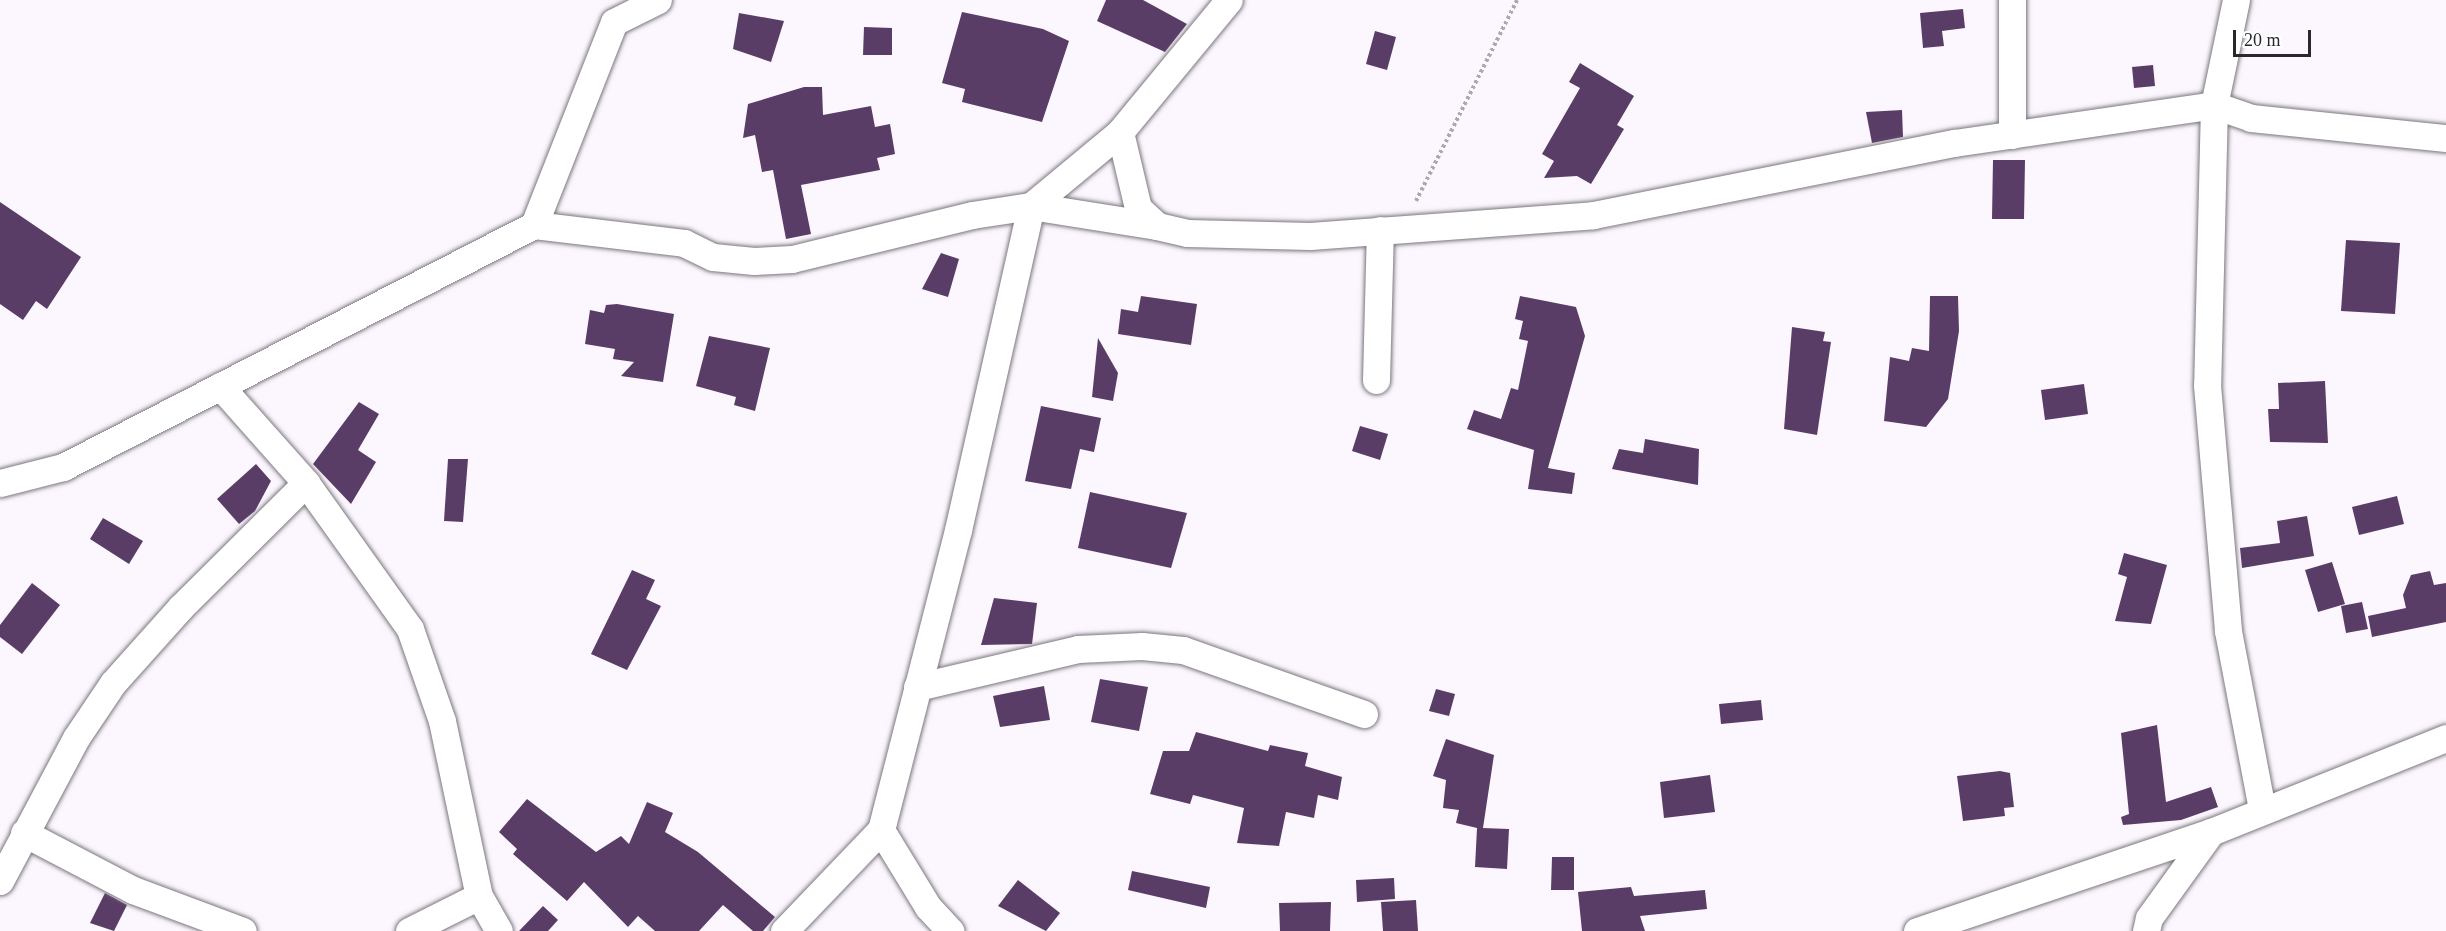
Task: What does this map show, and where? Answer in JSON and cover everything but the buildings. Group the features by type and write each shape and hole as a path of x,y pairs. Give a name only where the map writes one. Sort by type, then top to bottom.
{"street":[{"path":"534,225 614,22 658,0"},
{"path":"784,931 881,830 1031,206 1120,132 1229,0"},
{"path":"2012,0 2012,135"},
{"path":"2236,0 2214,105 2215,215 2207,385 2228,632 2262,808"},
{"path":"0,483 63,467 534,225 684,243 713,257 754,261 792,259 972,214 1031,206 1187,232 1310,236 1593,214 2012,135 2214,105 2251,118 2446,138"},
{"path":"1120,132 1138,208 1157,226"},
{"path":"1376,380 1388,229"},
{"path":"220,386 306,483 410,629 442,722 479,896 500,931"},
{"path":"0,881 24,833 113,683 181,607 306,483"},
{"path":"917,687 1078,649 1142,646 1183,650 1364,714"},
{"path":"1917,931 2211,832 2262,808 2446,738"},
{"path":"881,830 928,907 950,931"},
{"path":"2146,931 2149,918 2211,832"},
{"path":"24,833 133,890 243,931"},
{"path":"409,931 479,896"}],"path":[{"path":"1388,229 1427,186 1516,0"}]}
